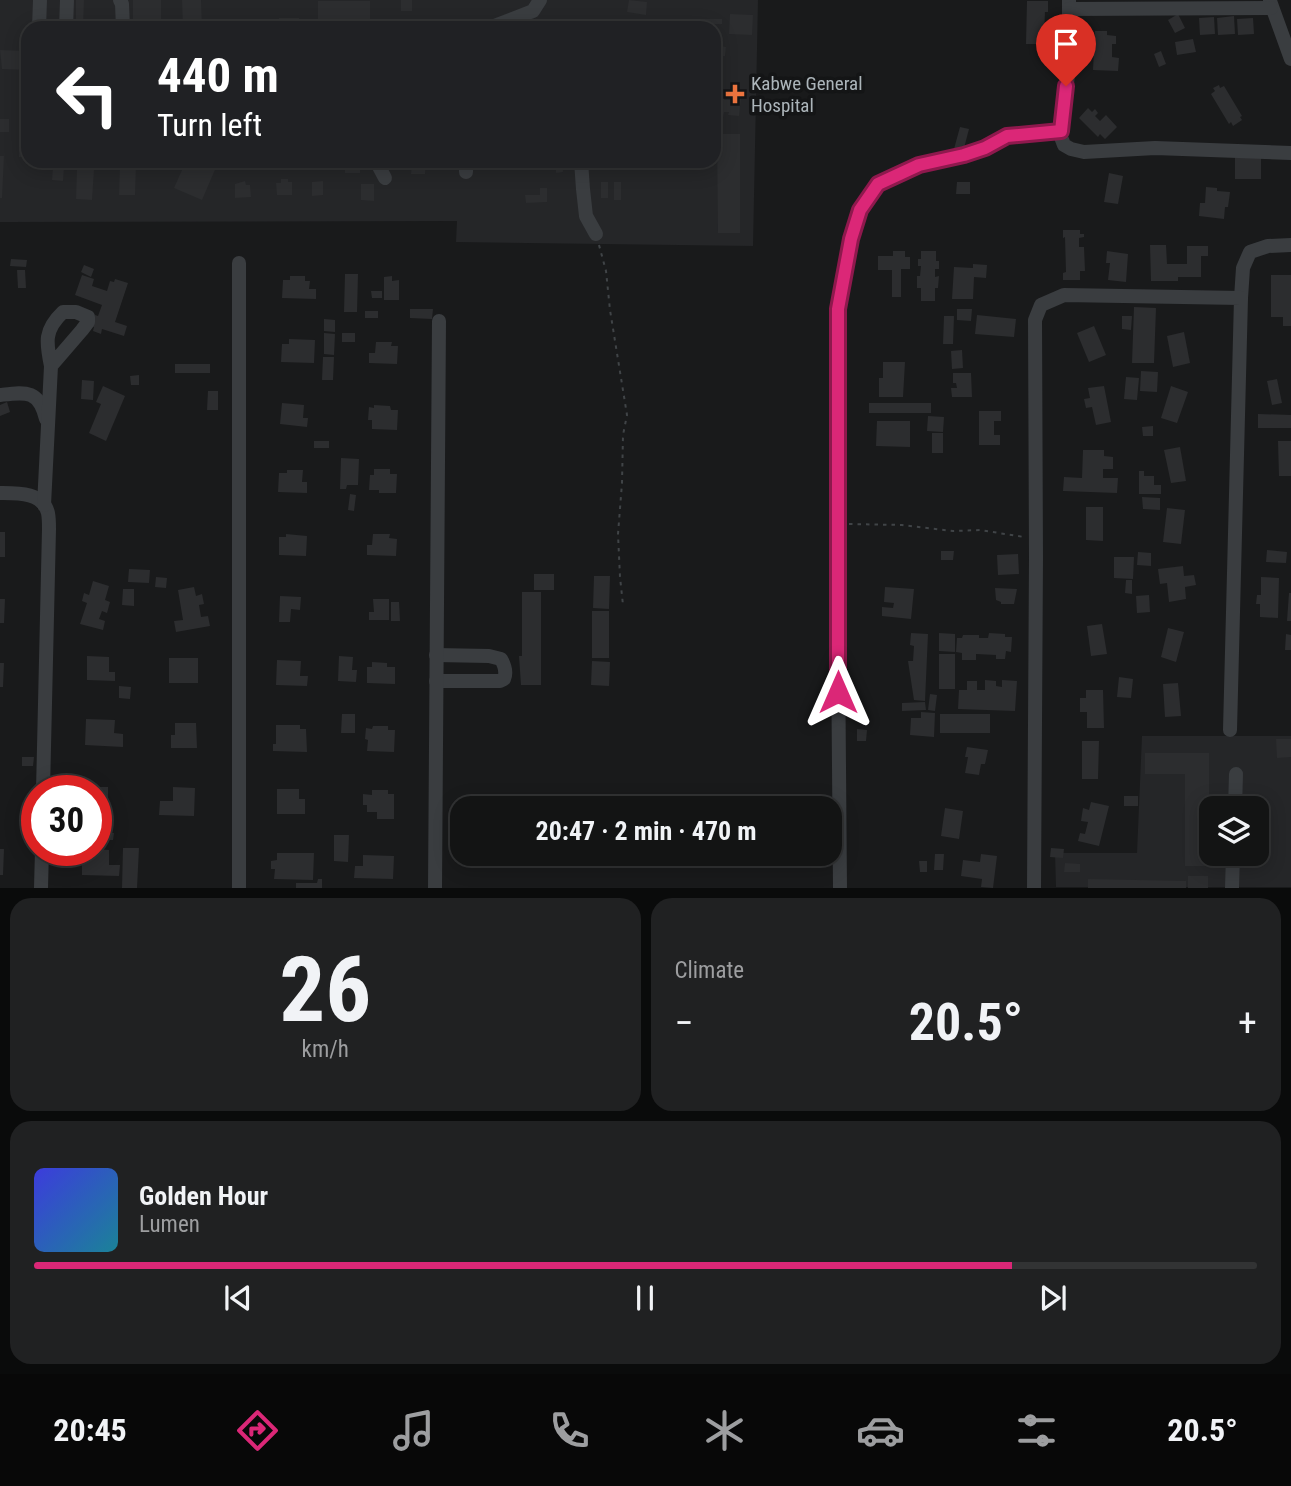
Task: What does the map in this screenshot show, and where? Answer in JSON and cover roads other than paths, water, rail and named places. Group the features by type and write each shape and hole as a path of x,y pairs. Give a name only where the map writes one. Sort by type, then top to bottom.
{"street":[{"path":"39,21 40,0"},
{"path":"66,21 68,0"},
{"path":"120,0 123,21"},
{"path":"507,21 533,11 540,0"},
{"path":"1291,59 1270,4 1069,4 1069,66 1061,131 1064,145 1084,152 1155,148 1291,153"},
{"path":"840,887 838,309 851,239 860,210 878,184 919,165 985,148 1007,136 1061,131"},
{"path":"380,168 385,178"},
{"path":"582,168 586,216 596,234"},
{"path":"1230,730 1243,268 1250,253 1268,246 1291,244"},
{"path":"239,263 239,887"},
{"path":"1034,887 1035,320 1041,305 1064,295 1241,298"},
{"path":"435,887 439,321"},
{"path":"44,505 51,366"},
{"path":"0,395 29,393 44,410 48,431"},
{"path":"0,493 33,496 43,502 48,512 43,775"},
{"path":"436,655 489,656 502,659 505,666 505,676 500,681 436,681"},
{"path":"1235,796 1236,774"},
{"path":"41,887 42,866"},
{"path":"1232,887 1233,866"}],"place":[{"name":"Kabwe General Hospital","path":"735,94"}]}
